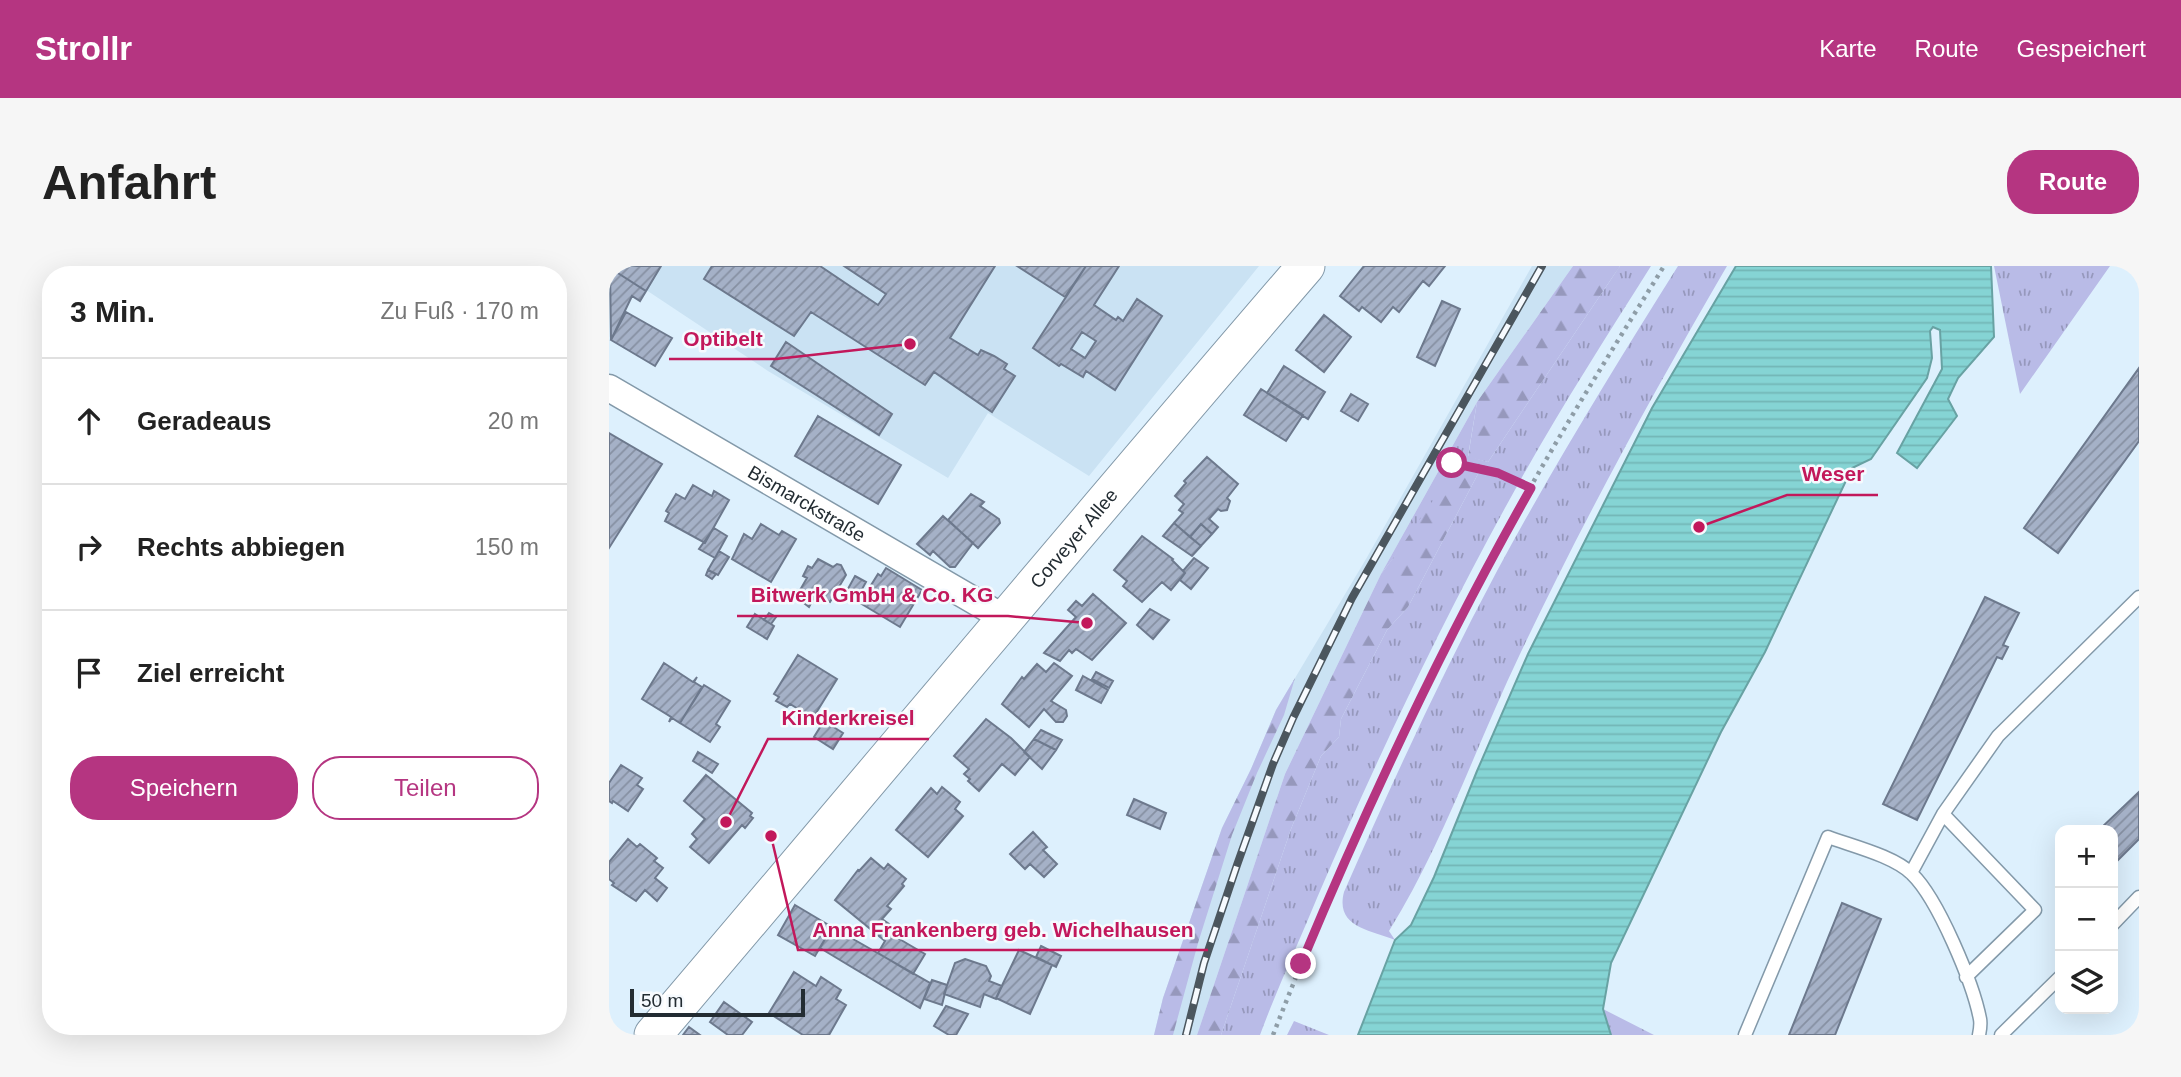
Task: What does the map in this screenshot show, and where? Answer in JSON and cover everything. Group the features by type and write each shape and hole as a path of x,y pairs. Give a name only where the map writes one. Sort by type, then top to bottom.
{"street":[{"name":"Corveyer Allee","path":"653,1035 1305,266"},
{"name":"Bismarckstraße","path":"609,388 1005,618"}],"lane":[{"path":"1911,873 1943,814 1998,736 2139,597"},
{"path":"1943,814 2035,910 1966,977"},
{"path":"1745,1035 1828,836 1891,861 1911,873 1924,890 1956,947 1981,1021 1979,1035"},
{"path":"2118,919 2139,897"},
{"path":"2001,1035 2055,982"}],"path":[{"path":"1273,1035 1344,863 1442,655 1531,488 1664,266"},
{"path":"1452,463 1498,473 1531,488"}],"shaded area":[{"path":"610,266 1259,266 1089,476 988,413 948,478 768,371"},
{"path":"1532,266 1573,266 1477,402 1381,574 1285,774 1197,1035 1154,1035 1163,998 1222,828 1276,710 1366,559"},
{"path":"1736,266 1991,266 1994,337 1958,378 1948,399 1957,416 1917,468 1897,453 1942,369 1940,330 1933,327 1930,331 1932,358 1927,378 1871,459 1852,468 1765,652 1721,732 1611,963 1603,1009 1611,1035 1358,1035 1395,940 1411,925 1434,877 1528,654 1652,408"}],"green space":[{"path":"1573,266 1620,266 1488,462 1468,457 1477,402"},
{"path":"1620,266 1651,266 1548,432 1462,588 1363,794 1260,1035 1221,1035 1291,829 1321,756 1339,737 1341,719 1387,630 1408,607 1479,472 1403,546 1381,574 1477,402 1468,456 1488,462"},
{"path":"1678,266 1727,266 1619,458 1544,604 1443,829 1389,931 1395,940 1365,930 1349,920 1345,913 1344,892 1417,730 1518,532"},
{"path":"1994,266 2110,266 2020,394"},
{"path":"1460,468 1479,472 1408,607 1387,630 1341,719 1339,737 1321,756 1291,829 1221,1035 1197,1035 1285,774 1381,574"},
{"path":"1295,678 1284,715 1232,835 1173,1035 1154,1035 1163,998 1222,828 1276,710"},
{"path":"1603,1009 1654,1035 1611,1035"},
{"path":"1294,1021 1329,1035 1287,1035"}],"building":[{"path":"661,266 646,291 610,268"},
{"path":"712,266 820,266 878,305 886,294 844,266 995,266 950,338 978,355 981,350 994,356 1007,364 1004,369 1015,376 992,412 934,372 925,385 811,312 794,336 704,279"},
{"path":"1017,266 1086,266 1065,297"},
{"path":"1086,266 1119,266 1094,305 1116,320 1118,317 1123,321 1137,299 1162,316 1115,390 1086,371 1083,377 1061,364 1059,366 1033,348","holes":["1082,332 1096,341 1085,358 1071,349"]},
{"path":"1364,266 1445,266 1429,286 1423,281 1399,312 1393,307 1381,322 1362,307 1359,311 1340,296"},
{"path":"610,268 646,291 640,301 632,296 611,340"},
{"path":"1442,301 1460,309 1435,366 1417,357"},
{"path":"626,312 672,338 655,366 611,340"},
{"path":"1324,315 1351,337 1324,372 1296,350"},
{"path":"786,342 892,414 879,435 771,366"},
{"path":"1284,366 1325,392 1308,419 1267,393"},
{"path":"2139,368 2139,441 2058,553 2024,528"},
{"path":"1261,389 1303,415 1286,441 1244,415"},
{"path":"1351,394 1368,404 1358,421 1341,411"},
{"path":"818,416 901,465 878,504 795,456"},
{"path":"609,433 662,464 609,548"},
{"path":"1207,457 1238,484 1227,498 1230,501 1227,510 1218,509 1209,519 1218,527 1212,534 1201,524 1190,537 1174,523 1183,513 1179,510 1184,504 1175,496 1186,483 1184,481"},
{"path":"693,485 712,496 714,491 729,500 705,543 665,521 669,513 666,511 676,494 685,499"},
{"path":"971,494 984,502 980,506 999,519 1000,523 978,548 948,520"},
{"path":"943,516 973,543 955,567 950,567 933,551 930,555 917,544"},
{"path":"1174,523 1201,546 1192,556 1163,536"},
{"path":"761,524 779,535 782,531 796,539 771,582 732,559 744,534 752,539"},
{"path":"1201,524 1212,534 1201,546 1190,537"},
{"path":"714,528 727,536 715,558 699,549"},
{"path":"1142,536 1173,559 1185,573 1171,590 1162,582 1142,602 1123,586 1127,581 1114,570"},
{"path":"719,551 729,557 718,575 708,570"},
{"path":"1194,558 1208,568 1191,589 1180,580 1185,573 1183,571"},
{"path":"818,559 833,567 841,565 846,575 830,602 816,594 809,607 796,597 807,578 803,576 808,566 812,568"},
{"path":"886,568 922,590 900,627 860,603 878,574 881,576"},
{"path":"708,570 716,574 712,579 706,575"},
{"path":"855,576 866,582 855,602 844,596"},
{"path":"1093,594 1126,623 1092,660 1076,649 1072,653 1069,650 1060,661 1044,653 1076,617 1068,610 1076,601 1082,606"},
{"path":"1985,597 2019,613 2003,645 2008,647 2002,659 1997,657 1917,820 1883,804"},
{"path":"1150,609 1169,620 1153,639 1137,625"},
{"path":"769,613 776,617 771,624 764,620"},
{"path":"755,614 774,626 767,639 747,627"},
{"path":"798,655 837,679 813,718 790,704 787,707 776,701 779,697 774,694"},
{"path":"664,663 693,682 697,677 694,682 702,687 680,723 672,718 669,722 671,717 642,699"},
{"path":"1054,663 1072,676 1051,701 1066,710 1067,716 1063,722 1056,722 1044,709 1029,727 1002,704 1022,677 1024,679 1037,664 1046,672"},
{"path":"1096,672 1113,681 1109,688 1092,679"},
{"path":"1083,676 1108,690 1101,703 1076,690"},
{"path":"704,685 730,701 716,724 720,727 710,742 680,723"},
{"path":"986,719 1030,757 1015,775 1002,764 979,791 964,774 969,769 954,756"},
{"path":"824,721 843,733 833,749 814,737"},
{"path":"1041,730 1062,740 1056,750 1034,739"},
{"path":"1034,739 1056,750 1042,769 1024,752"},
{"path":"698,752 718,764 712,773 693,761"},
{"path":"621,765 642,778 637,785 643,789 628,811 609,801 609,783"},
{"path":"706,775 752,813 750,816 753,818 745,828 742,825 709,863 690,847 697,839 692,834 705,819 684,801"},
{"path":"942,787 960,802 955,809 963,816 928,857 896,830 931,788 937,794"},
{"path":"2139,792 2139,839 2118,860 2118,825 2104,825"},
{"path":"1134,799 1166,813 1160,829 1127,815"},
{"path":"1033,832 1047,847 1043,850 1057,864 1044,877 1030,864 1025,869 1010,854"},
{"path":"628,839 637,847 640,844 657,858 654,861 663,868 655,878 667,888 657,901 645,890 636,901 612,885 614,883 609,879 609,862"},
{"path":"871,858 884,869 888,864 906,879 902,884 904,886 887,906 891,909 882,919 889,924 879,936 835,900"},
{"path":"1842,903 1881,919 1835,1035 1789,1035"},
{"path":"795,905 832,927 815,956 778,935"},
{"path":"832,927 930,983 920,1008 820,948"},
{"path":"884,930 925,954 913,974 878,953 885,941 879,936"},
{"path":"1041,946 1061,956 1056,967 1036,957"},
{"path":"1019,950 1052,965 1030,1014 996,998"},
{"path":"965,959 986,966 991,976 989,981 1002,986 996,999 984,994 980,1007 944,994 955,963"},
{"path":"794,972 816,986 821,977 841,990 836,999 846,1005 829,1035 803,1035 769,1013"},
{"path":"932,980 947,985 942,1005 924,999"},
{"path":"724,1002 752,1022 742,1035 728,1035 710,1022"},
{"path":"946,1006 968,1014 956,1035 949,1035 934,1026"},
{"path":"689,1027 700,1035 683,1035"}],"railway":[{"path":"1186,1035 1204,963 1237,865 1273,764 1293,718 1352,598 1542,266"}],"place":[{"name":"Optibelt","path":"910,344"},
{"name":"Weser","path":"1699,527"},
{"name":"Bitwerk GmbH & Co. KG","path":"1087,623"},
{"name":"Kinderkreisel","path":"726,822"},
{"name":"Anna Frankenberg geb. Wichelhausen","path":"771,836"}],"route":[{"path":"1301,964 1389,763 1442,655 1531,488 1498,473 1452,463"}]}
